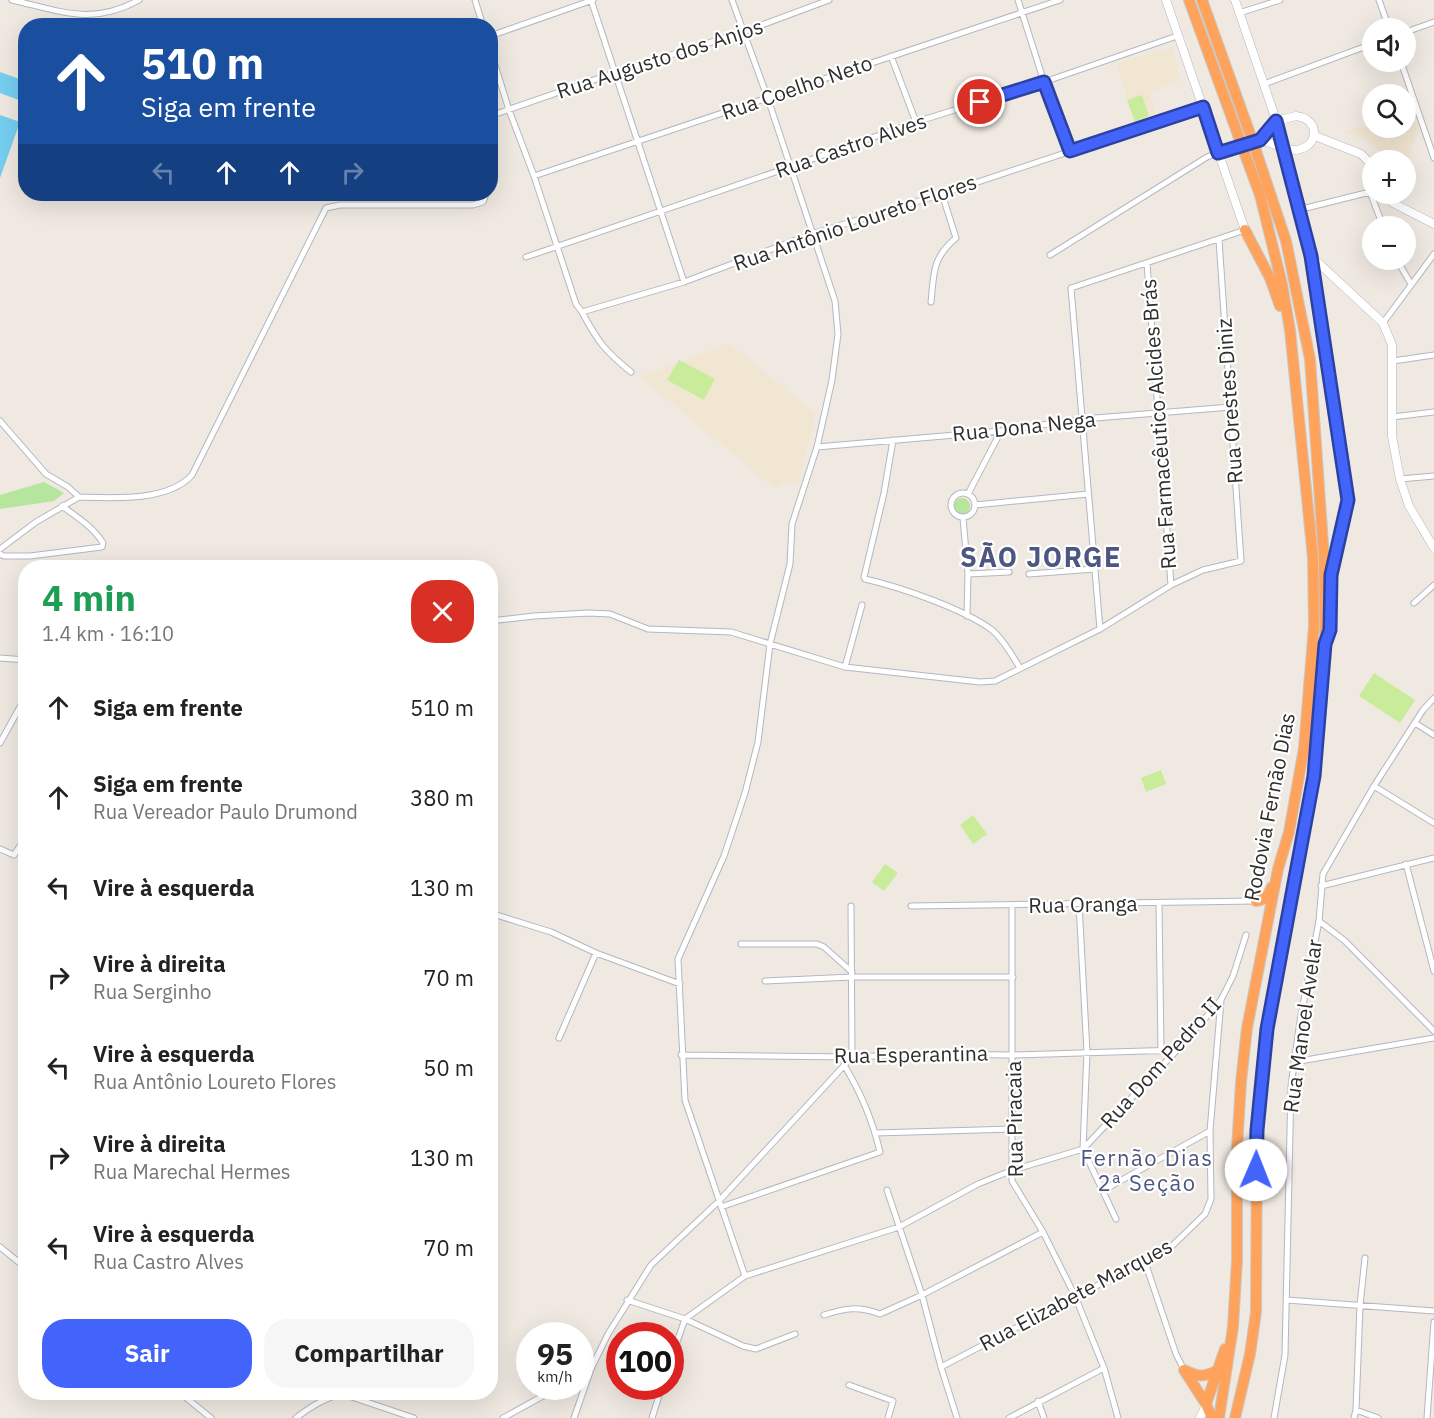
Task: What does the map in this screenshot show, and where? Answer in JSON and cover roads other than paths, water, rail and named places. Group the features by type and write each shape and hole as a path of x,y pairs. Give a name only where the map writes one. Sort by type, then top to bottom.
{"highway":[{"name":"Rodovia Fernão Dias","path":"1189,0 1260,195 1282,284 1290,330 1313,558 1314,626 1304,748 1247,1028 1241,1082 1237,1148 1237,1260 1233,1327 1218,1418"},
{"name":"Rodovia Fernão Dias","path":"1202,0 1249,131 1257,142 1286,241 1310,359 1324,558 1325,644 1314,776 1267,1029 1257,1130 1256,1312 1250,1354 1234,1418"},
{"path":"1245,230 1277,295 1295,376"},
{"path":"1311,256 1348,500 1331,575 1330,630 1325,644"},
{"path":"1256,902 1269,895 1278,869"},
{"path":"1206,1406 1216,1371 1233,1327"},
{"path":"1184,1370 1198,1376 1206,1376 1216,1371"},
{"path":"1184,1370 1212,1418"}],"street":[{"path":"12,0 83,16 121,10 139,0"},
{"path":"475,0 481,18"},
{"path":"498,33 592,0 684,282"},
{"path":"732,0 768,99 835,301 838,334 832,380 817,447 792,524 790,564 770,644 761,722 745,794 724,856 678,959 685,1100 745,1276"},
{"name":"Rua Augusto dos Anjos","path":"498,113 614,73 743,32 829,0"},
{"path":"1018,0 1044,82 1070,151"},
{"name":"Rua Coelho Neto","path":"534,176 1059,0"},
{"path":"1100,629 1071,288 1245,230 1166,0"},
{"path":"1235,0 1276,121 1311,256 1383,323 1392,345 1392,436 1400,479 1409,506 1434,548"},
{"path":"1239,13 1280,0"},
{"path":"1379,0 1385,18"},
{"path":"1416,28 1434,22"},
{"name":"Rua Castro Alves","path":"526,257 790,168 916,122 1044,82 1177,36"},
{"path":"1264,84 1362,48"},
{"path":"891,56 916,122"},
{"path":"1404,72 1434,158"},
{"path":"498,75 576,304 597,340 632,372"},
{"name":"Rua Antônio Loureto Flores","path":"582,312 684,282 812,234 942,194 1203,107"},
{"path":"1050,255 1208,157 1257,142 1292,150 1310,144 1314,136 1312,124 1308,119 1300,116 1276,121 1257,142"},
{"path":"1314,136 1362,155"},
{"path":"1298,210 1370,192 1379,216"},
{"path":"931,302 937,258 944,248 956,238 942,194"},
{"path":"0,549 36,522 78,497 123,498 153,494 177,487 187,481 237,387 326,208 340,205 473,206 483,201"},
{"path":"1395,204 1434,224"},
{"name":"Rua Orestes Diniz","path":"1171,585 1203,570 1241,561 1219,240"},
{"path":"1383,323 1434,254"},
{"name":"Rua Farmacêutico Alcides Brás","path":"1147,263 1171,585"},
{"path":"1403,270 1411,284"},
{"path":"1393,361 1434,355"},
{"name":"Rua Dona Nega","path":"817,447 1001,431 1083,419 1230,407"},
{"path":"1392,417 1434,412"},
{"path":"0,421 46,474 78,497"},
{"path":"968,494 1001,431"},
{"path":"893,440 865,579 890,585 967,616 993,631 1020,668"},
{"path":"1400,479 1434,476"},
{"path":"960,494 968,494 973,498 975,505 970,515 963,518 953,512 952,501 960,494"},
{"path":"975,505 1088,494"},
{"path":"0,554 30,556 102,547 103,543 99,536 62,506"},
{"path":"963,518 968,574 967,616"},
{"path":"1029,574 1094,569"},
{"path":"968,574 1009,572"},
{"path":"498,620 589,613 610,614 648,629 731,632 845,667 980,682 995,681 1100,629 1171,585"},
{"path":"1414,603 1434,585"},
{"path":"845,667 862,605"},
{"path":"0,658 18,659"},
{"name":"Rua Manoel Avelar","path":"1274,1418 1285,1355 1291,1086 1319,921 1323,874 1374,786 1414,723 1434,698"},
{"path":"0,743 18,710"},
{"path":"1414,723 1434,735"},
{"path":"1374,786 1434,823"},
{"path":"0,849 14,855 18,849"},
{"path":"1321,886 1434,858"},
{"path":"1406,864 1434,971"},
{"name":"Rua Oranga","path":"911,906 1256,902"},
{"path":"1079,904 1088,1052 1083,1149 1116,1219"},
{"path":"1159,904 1161,1051"},
{"path":"594,1363 627,1300 651,1264 720,1204 852,1057 851,906"},
{"name":"Rua Piracaia","path":"1012,906 1012,1181 1043,1232 1075,1296 1104,1368 1118,1418"},
{"path":"498,916 552,932 596,953 680,984"},
{"path":"1319,921 1345,941 1434,1031"},
{"name":"Rua Dom Pedro II","path":"685,1319 745,1276 899,1227 978,1184 1013,1170 1083,1149 1221,1000 1233,976 1246,935"},
{"path":"741,944 817,944 824,947 852,974"},
{"path":"559,1038 596,953"},
{"path":"765,981 852,974 1013,977"},
{"name":"Rua Elizabete Marques","path":"941,1367 1075,1296 1145,1262 1171,1246 1205,1214 1211,1199 1210,1131 1221,1000"},
{"path":"1294,1062 1434,1038"},
{"name":"Rua Esperantina","path":"681,1055 852,1057 1177,1050"},
{"path":"720,1204 880,1152 875,1132 852,1078 844,1065"},
{"path":"875,1132 1012,1129"},
{"path":"1102,1191 1210,1131"},
{"path":"887,1190 922,1295 957,1418"},
{"path":"824,1315 848,1308 867,1309 880,1314 922,1295 1043,1232"},
{"path":"0,1247 18,1262"},
{"path":"1354,1418 1359,1305 1365,1258"},
{"path":"1145,1262 1176,1354 1184,1370"},
{"path":"627,1300 685,1319 743,1346 756,1349 795,1335"},
{"path":"1287,1300 1434,1311"},
{"path":"1427,1418 1434,1322"},
{"path":"1010,1418 1038,1401 1104,1368"},
{"path":"849,1385 893,1401 888,1418"},
{"path":"189,1400 211,1418"},
{"path":"296,1418 325,1400"},
{"path":"361,1400 414,1418"},
{"path":"503,1418 536,1400"},
{"path":"574,1418 580,1400"},
{"path":"652,1418 658,1400"},
{"path":"1038,1401 1044,1418"},
{"path":"1200,1418 1206,1406"},
{"path":"1356,1410 1378,1418"}],"water":[{"path":"0,72 18,78 18,100 0,93"},
{"path":"0,115 18,121 18,128 0,178"}],"district":[{"name":"SÃO JORGE","path":"1041,558"},
{"name":"Fernão Dias 2ª Seção","path":"1147,1170"}]}
